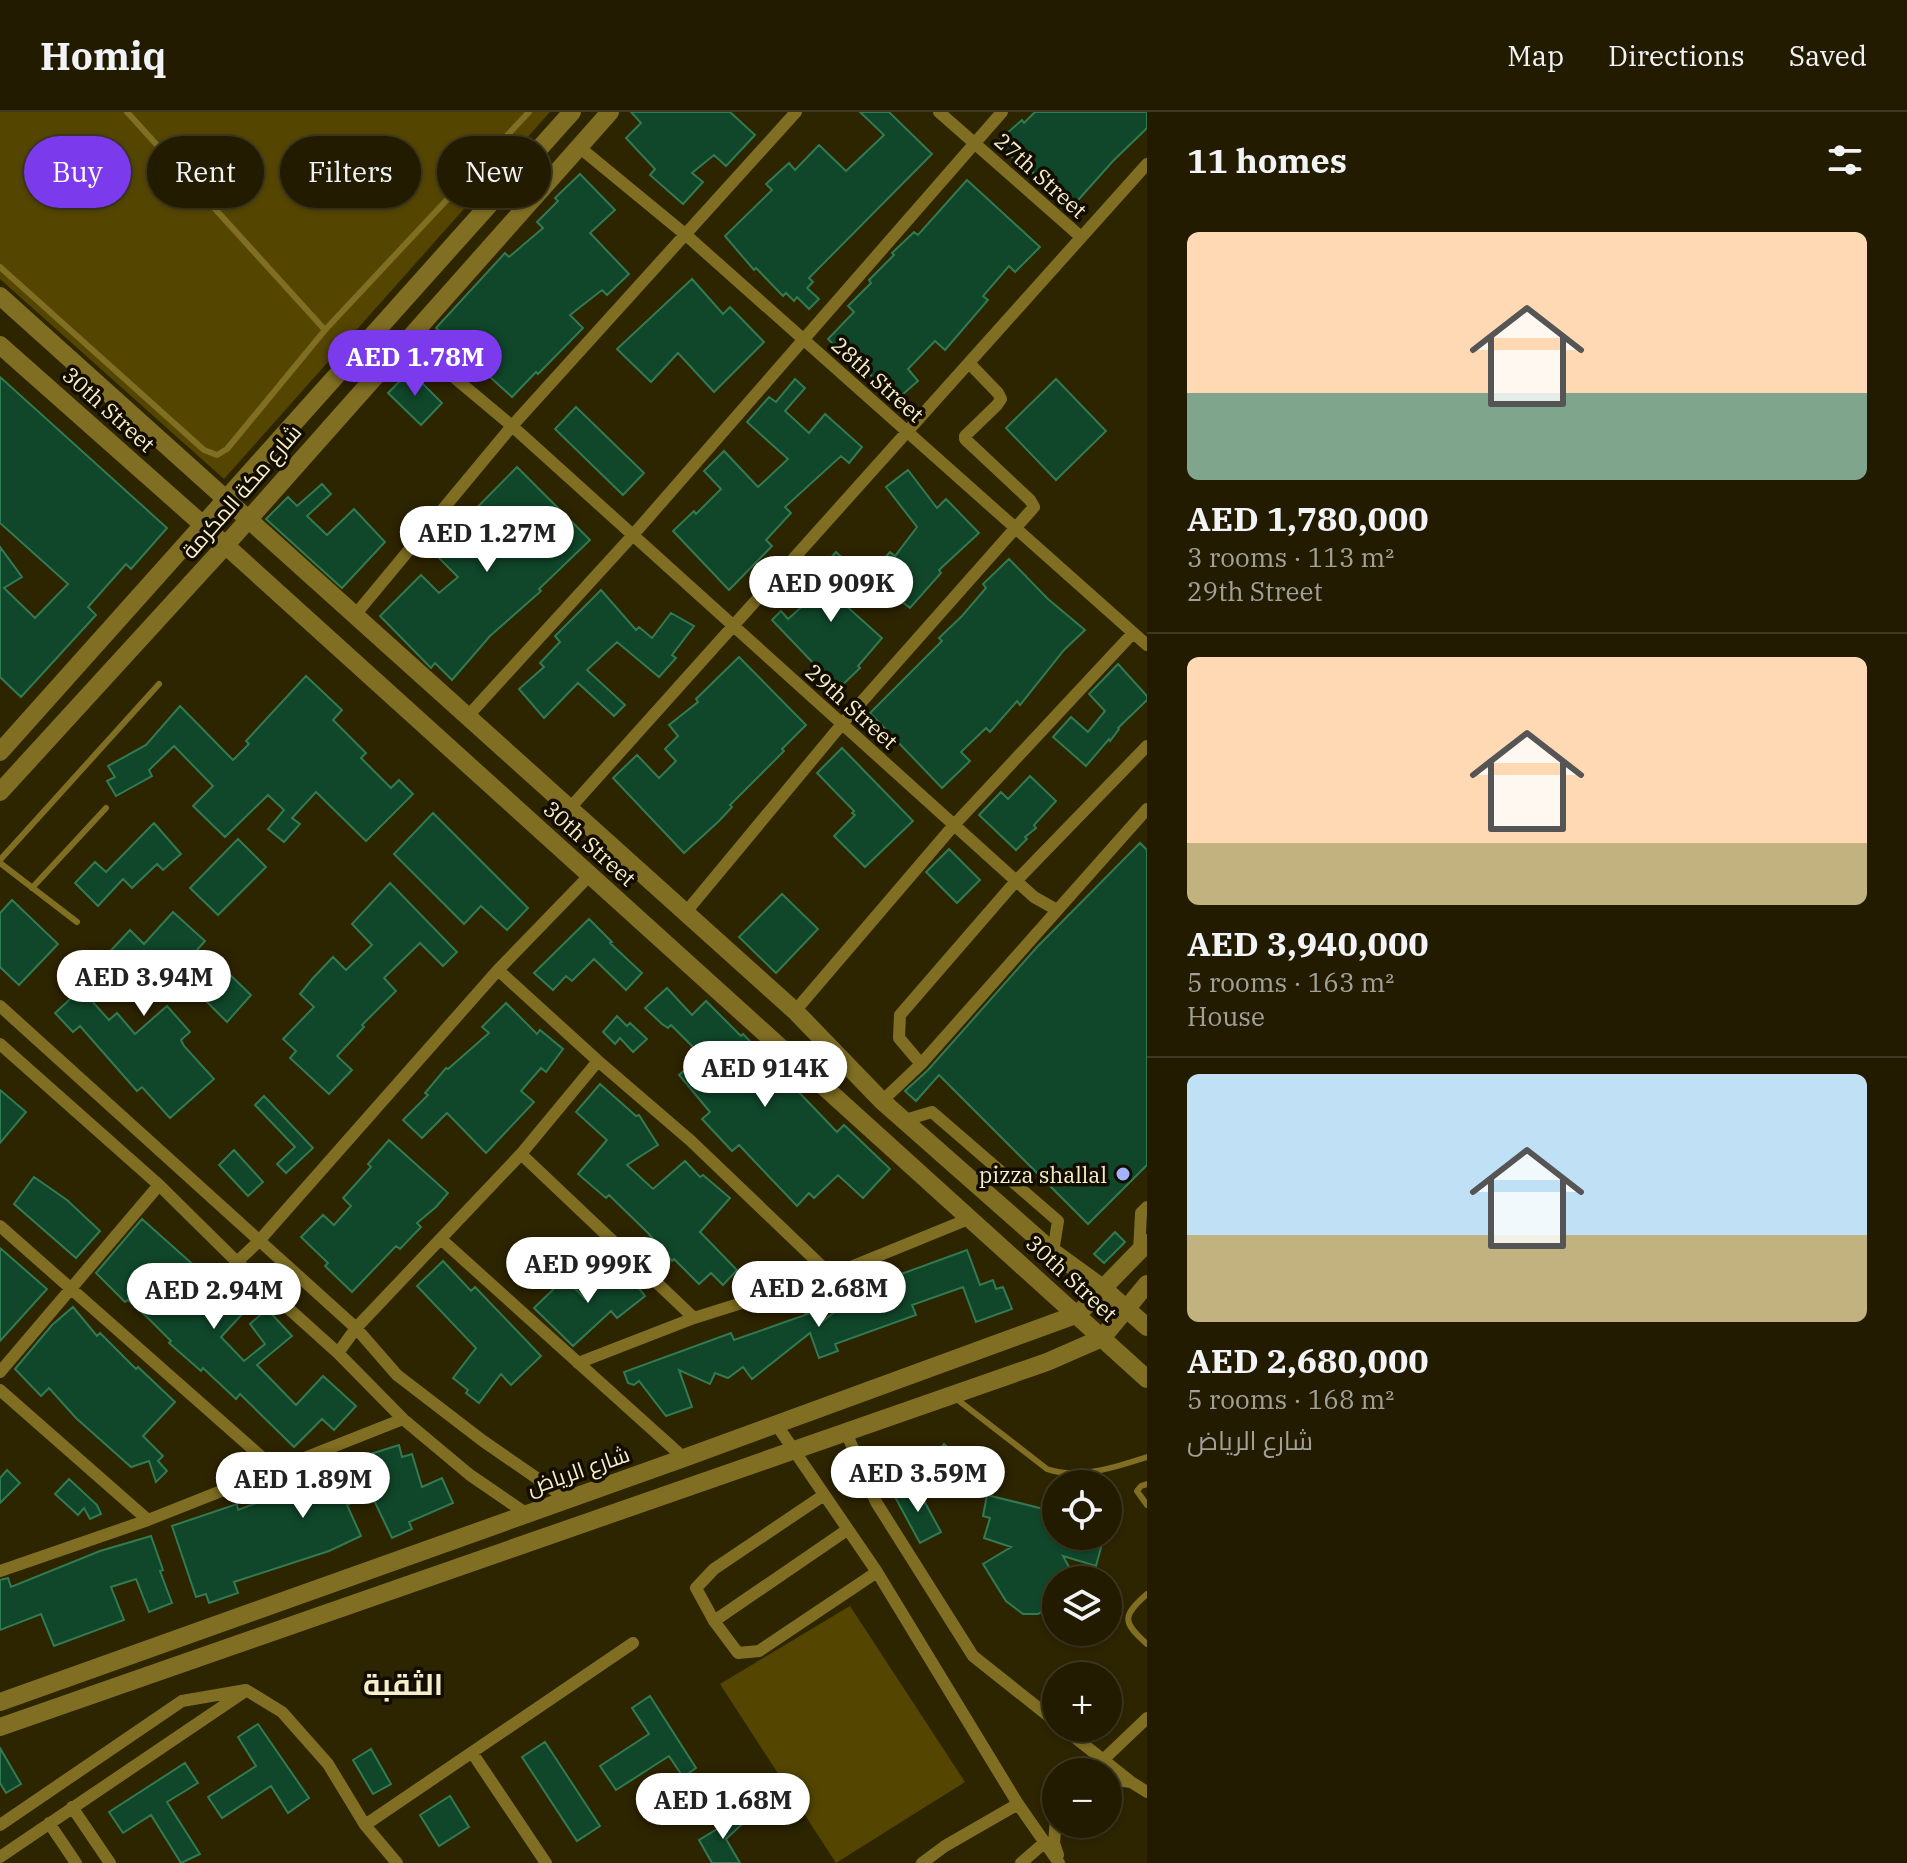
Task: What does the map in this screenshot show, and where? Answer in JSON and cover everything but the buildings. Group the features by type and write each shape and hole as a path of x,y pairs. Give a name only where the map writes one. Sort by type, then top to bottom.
{"main road":[{"name":"شارع مكة المكرمة","path":"0,752 572,112"},
{"name":"شارع مكة المكرمة","path":"0,792 225,546 610,112"},
{"name":"30th Street","path":"0,296 795,1011 882,1101 1053,1252 1104,1289 1147,1327"},
{"name":"30th Street","path":"0,345 1147,1379"},
{"name":"شارع الرياض","path":"0,1702 1078,1314 1143,1247"},
{"path":"0,1727 1047,1362 1102,1338 1147,1284"},
{"path":"53,1684 61,1706"}],"street":[{"path":"355,615 512,426 796,112"},
{"name":"27th Street","path":"939,112 1081,237"},
{"path":"468,716 633,535 1002,112"},
{"name":"28th Street","path":"579,147 686,235 1147,645"},
{"path":"570,808 1147,164"},
{"name":"29th Street","path":"407,338 512,426 1034,897 1057,910"},
{"path":"686,912 842,724 1034,507 965,439 1001,399 969,363"},
{"path":"795,1011 954,825 1133,633"},
{"path":"921,1064 899,1038 900,1015 1016,881 1147,746"},
{"path":"882,1101 921,1064 1147,809"},
{"path":"237,1262 498,970 590,875"},
{"path":"498,970 691,1141 831,1275"},
{"path":"0,1006 356,1328 397,1375 483,1441 567,1499"},
{"path":"0,1044 159,1185 237,1262 338,1353 403,1419 470,1475 527,1514"},
{"path":"338,1353 356,1328 521,1154 598,1061"},
{"path":"905,1120 932,1112 1058,1221 1053,1252"},
{"path":"521,1154 694,1318"},
{"path":"0,1372 159,1185"},
{"path":"1143,1247 1141,1213 1147,1207"},
{"path":"578,1363 694,1318 831,1275 971,1218"},
{"path":"0,1226 274,1468"},
{"path":"442,1240 684,1458"},
{"path":"0,1390 148,1520"},
{"path":"0,1571 148,1520 403,1419"},
{"path":"776,1424 877,1572 1018,1804 1060,1863"},
{"path":"846,1432 876,1502 973,1656 1042,1711"},
{"path":"824,1495 714,1569 696,1588 714,1621 738,1653 759,1651 877,1572"},
{"path":"714,1621 847,1530"},
{"path":"365,1825 633,1643"},
{"path":"0,1857 246,1690"},
{"path":"0,1825 182,1701 246,1690 282,1712 328,1764 365,1825 397,1863"},
{"path":"1105,1758 1147,1718"},
{"path":"1080,1742 1100,1758"},
{"path":"473,1754 546,1863"},
{"path":"1122,1775 1147,1792"},
{"path":"1122,1781 1131,1782"},
{"path":"922,1863 945,1846 1018,1804"},
{"path":"72,1807 110,1863"},
{"path":"49,1823 76,1863"},
{"path":"1054,1838 1060,1863"},
{"path":"1021,1863 1044,1843"}],"lane":[{"path":"127,112 325,330"},
{"path":"0,267 211,454 217,455 227,449 325,330 529,112"},
{"path":"77,922 0,862 159,684"},
{"path":"32,888 106,808"},
{"path":"951,1395 1047,1469 1061,1474 1096,1470 1147,1457"},
{"path":"1147,1484 1137,1491 1147,1505"},
{"path":"1147,1594 1130,1609 1127,1618 1129,1629 1147,1644"}],"shaded area":[{"path":"0,112 550,112 529,136 437,136 437,208 465,208 224,479 0,279"},
{"path":"850,1606 965,1782 836,1863 720,1684"}],"place":[{"name":"pizza shallal","path":"1123,1174"}],"district":[{"name":"الثقبة","path":"403,1683"}]}
